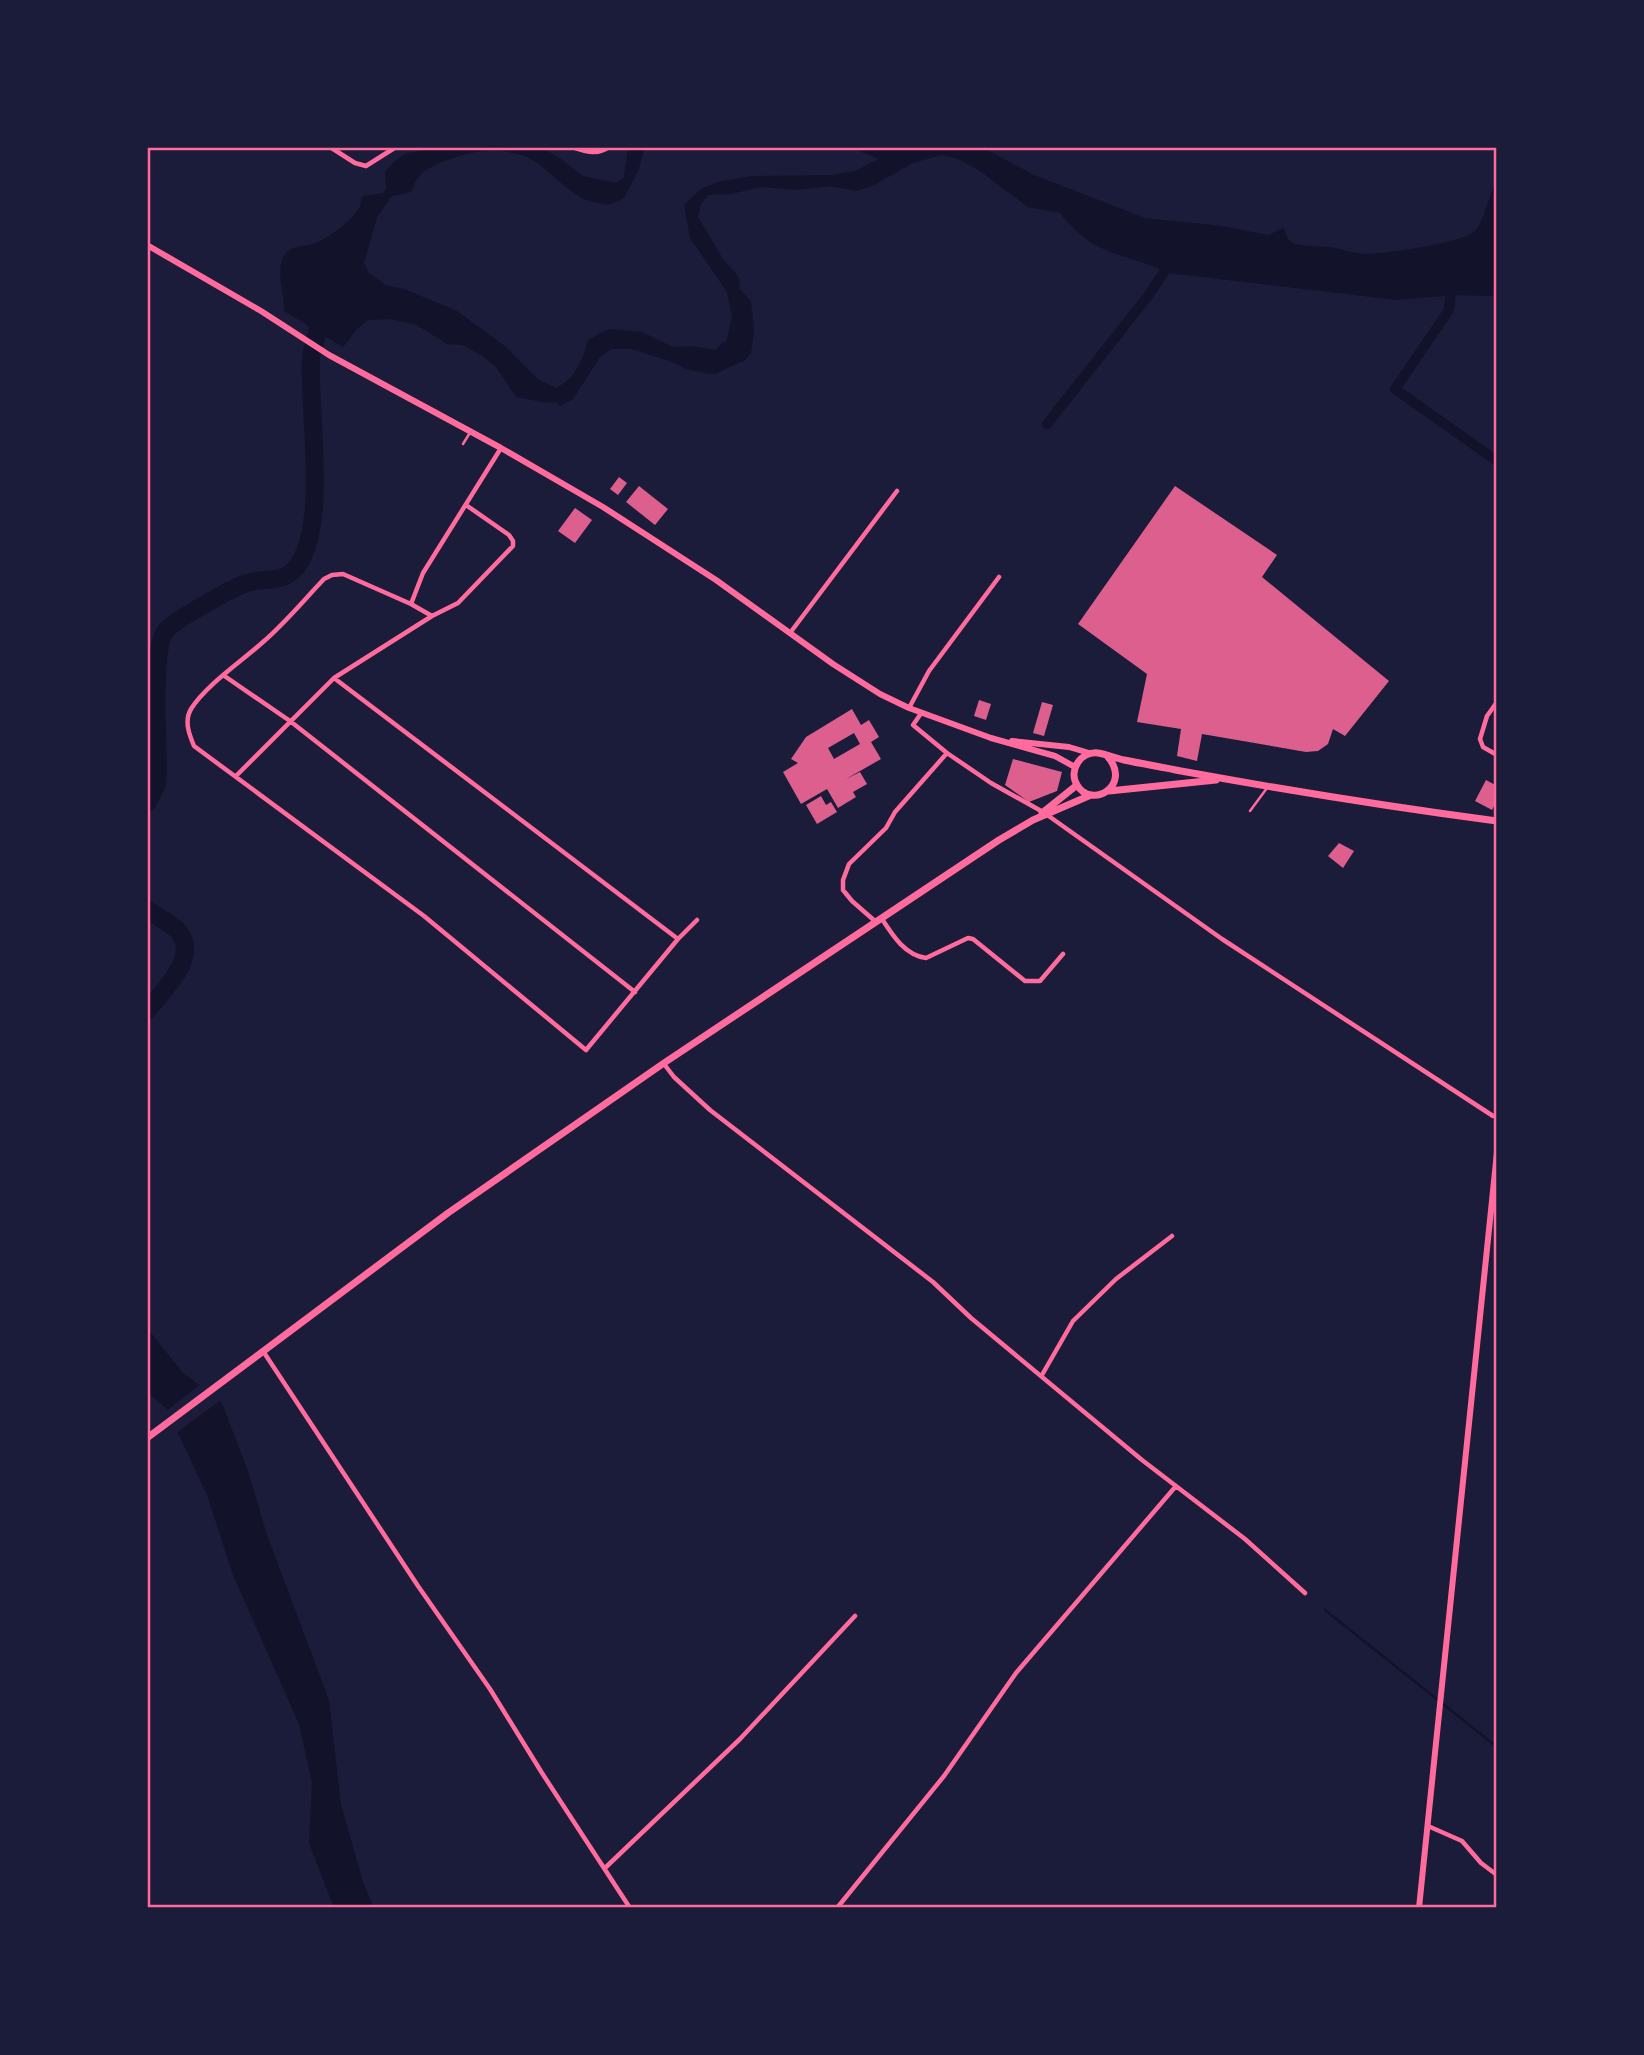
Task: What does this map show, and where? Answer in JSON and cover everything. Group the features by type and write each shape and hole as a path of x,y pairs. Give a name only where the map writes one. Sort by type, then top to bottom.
{"main road":[{"path":"147,245 261,311 329,355 471,431 603,507 716,580 790,634 880,694 909,708 991,738 1055,756 1075,767"},
{"path":"991,738 1069,747 1227,779 1497,821"},
{"path":"1089,753 1081,758 1075,767 1074,777 1077,785 1091,795"},
{"path":"1108,757 1115,764 1117,774 1115,783 1108,791"},
{"path":"147,1438 448,1213 664,1063 999,839 1045,813 1091,795 1227,779"},
{"path":"1045,813 1077,785"},
{"path":"1419,1908 1497,1152"}],"street":[{"path":"330,147 355,163 366,166 396,147"},
{"path":"572,147 590,153 609,147"},
{"path":"411,604 423,573 501,448"},
{"path":"790,634 897,491"},
{"path":"236,776 334,678 432,616 458,603 513,546 509,535 466,505"},
{"path":"432,616 344,574 324,579 264,642 223,676 192,709 187,720 194,746 424,916 586,1050 678,939 697,920"},
{"path":"909,708 929,671 999,577"},
{"path":"223,676 290,721 635,992"},
{"path":"334,678 678,939"},
{"path":"1497,702 1487,716 1480,739 1483,747 1497,755"},
{"path":"922,712 913,725 947,753 991,783 1045,813 1222,939 1493,1116"},
{"path":"947,753 895,811 886,828 849,864 843,880 843,890 852,901 880,921 894,938 919,957 926,958 968,938 973,939 1025,981 1040,981 1063,954"},
{"path":"664,1063 674,1077 710,1110 933,1282 971,1318 1175,1486 1245,1539 1305,1593"},
{"path":"1042,1375 1073,1321 1116,1279 1172,1236"},
{"path":"263,1350 418,1586 482,1677 630,1908"},
{"path":"837,1908 944,1776 1016,1673 1175,1486"},
{"path":"606,1868 740,1739 855,1616"},
{"path":"1427,1825 1462,1841 1481,1863 1497,1875"}],"lane":[{"path":"463,444 471,431"},
{"path":"1250,811 1269,785"}],"shaded area":[{"path":"426,147 540,147 583,176 616,183 624,177 628,147 645,147 638,171 624,198 608,205 576,195 529,158 493,151 456,157 428,169 420,175 411,192 392,196 377,217 364,263 369,273 386,285 404,289 457,311 506,347 538,379 556,388 569,379 577,368 588,340 609,329 642,332 673,347 692,346 715,350 727,339 732,317 727,292 690,238 684,205 701,189 717,182 752,176 832,175 855,171 879,159 849,147 982,147 1034,175 1145,218 1222,226 1268,235 1284,228 1289,240 1296,244 1365,254 1440,244 1475,231 1497,177 1497,293 1491,296 1455,295 1397,300 1169,273 1098,246 1073,228 1060,213 1028,207 980,171 956,158 941,155 913,163 874,185 856,191 831,186 797,190 761,187 731,194 708,195 701,204 698,217 723,259 737,275 739,288 751,301 754,331 751,353 745,360 715,374 709,374 686,369 632,349 611,349 600,357 573,399 560,406 557,402 516,397 496,367 481,355 462,345 447,344 417,325 390,319 368,320 343,347 284,311 280,269 287,252 319,242 340,228 357,211 363,196 383,193 386,189 385,172 393,163 405,154"},
{"path":"147,1328 182,1372 222,1403 249,1474 266,1532 329,1700 341,1805 363,1882 374,1908 334,1908 309,1843 312,1783 299,1724 233,1575 207,1495 167,1409 147,1392"}],"pier":[{"path":"202,1383 221,1400 175,1434 165,1412"}],"building":[{"path":"619,477 627,483 618,495 610,489"},
{"path":"639,486 668,509 655,525 626,502"},
{"path":"1175,486 1277,555 1262,577 1389,681 1345,736 1333,729 1328,744 1318,751 1306,752 1202,734 1197,761 1177,756 1181,729 1137,722 1147,674 1078,624"},
{"path":"575,508 592,520 575,543 558,531"},
{"path":"979,700 991,704 986,720 974,716"},
{"path":"1042,702 1053,705 1044,736 1033,733"},
{"path":"852,709 861,725 869,720 879,737 871,742 881,759 846,779 860,772 867,784 853,792 856,797 838,808 827,789 801,804 783,772 798,763 791,759 806,737","holes":["854,733 860,744 834,759 828,748"]},
{"path":"1013,759 1062,772 1057,791 1029,802 1005,785"},
{"path":"1486,780 1497,786 1497,800 1492,810 1475,801"},
{"path":"821,796 826,805 831,802 837,812 817,824 806,805"},
{"path":"1339,843 1354,851 1343,868 1328,856"}],"waterway":[{"path":"1047,424 1148,296 1172,260"},
{"path":"1452,283 1449,310 1395,389 1497,461"},
{"path":"147,803 157,784 158,656 166,630 237,587 289,574 305,552 314,500 311,360 318,331 317,308"},
{"path":"147,909 178,931 184,941 185,952 177,973 147,1011"},
{"path":"1325,1610 1497,1747"}]}
